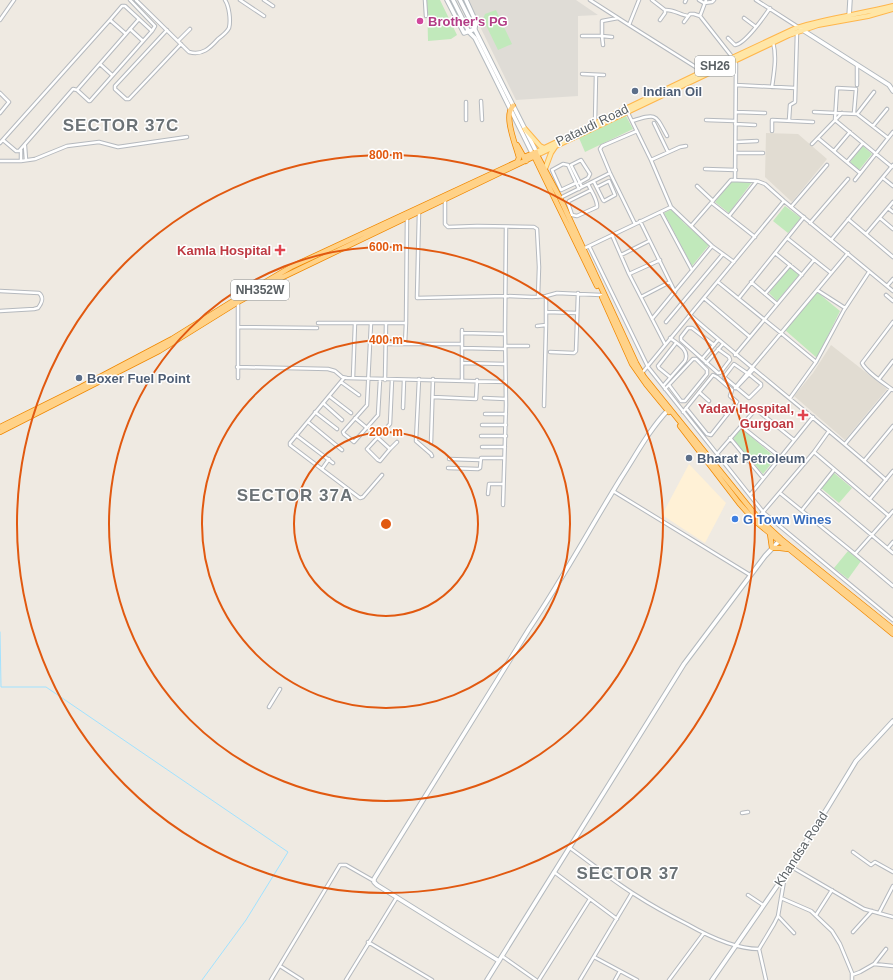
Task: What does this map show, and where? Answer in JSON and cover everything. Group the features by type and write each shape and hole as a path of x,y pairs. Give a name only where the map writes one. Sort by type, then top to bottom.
{"highway":[{"path":"512,107 509,120 515,141 525,159"},
{"name":"NH352W","path":"0,432 172,339 291,267 406,216 517,162 519,158 515,141"},
{"path":"535,154 545,169 560,198 601,295 621,335"},
{"path":"535,154 621,335 632,364 741,501 755,521 893,629"},
{"name":"NH352W","path":"406,216 419,212 445,200 535,154"},
{"path":"641,374 741,501 790,550 893,634"},
{"name":"NH352W","path":"0,427 83,388"},
{"path":"770,534 772,548 790,550"}],"main road":[{"name":"SH26","path":"535,154 555,147 703,73 799,30 893,6"},
{"name":"SH26","path":"849,18 868,16 893,9"},
{"name":"Pataudi Road","path":"535,154 594,123 627,110"},
{"path":"525,129 540,146 544,148"},
{"path":"545,169 555,147"}],"street":[{"path":"0,20 14,0"},
{"path":"77,90 90,101 155,26 130,0"},
{"path":"136,0 189,52 199,53 207,50 227,31 229,20 225,0"},
{"path":"240,0 264,16"},
{"path":"264,0 273,6"},
{"path":"425,0 426,16"},
{"path":"447,0 464,33 475,29"},
{"path":"453,0 469,32 475,38 525,129 535,154"},
{"path":"460,0 535,154"},
{"path":"466,0 476,22 475,29"},
{"path":"590,0 703,73"},
{"path":"629,25 639,0"},
{"path":"652,0 664,10 673,11 682,15 688,16 690,14 694,14 700,16 734,59 737,66 735,180"},
{"path":"698,0 705,2 712,2 714,0"},
{"path":"756,0 770,8 799,30 889,85 893,91"},
{"path":"849,18 850,0"},
{"path":"700,16 705,2"},
{"path":"0,143 122,6 124,5 152,31"},
{"path":"728,38 737,45 740,44 756,27 770,8"},
{"path":"660,20 665,13 664,10"},
{"path":"684,22 688,16"},
{"path":"603,45 602,21 618,18"},
{"path":"744,18 756,27"},
{"path":"3,140 16,151 21,149 73,89 77,90 139,19"},
{"path":"110,20 126,34"},
{"path":"130,29 143,41"},
{"path":"178,41 190,29"},
{"path":"167,30 115,86 115,89 126,99 129,99 181,44"},
{"path":"789,120 790,105 795,102 799,30"},
{"path":"582,36 612,37"},
{"path":"772,87 775,49 773,41"},
{"path":"100,64 112,75"},
{"path":"857,65 857,86"},
{"path":"582,74 604,75"},
{"path":"594,123 596,75"},
{"path":"736,85 795,88"},
{"path":"835,120 836,90 838,88 856,89 855,113"},
{"path":"855,113 874,92"},
{"path":"0,93 9,103 0,113"},
{"path":"466,102 466,120"},
{"path":"481,102 482,120"},
{"path":"873,126 886,109"},
{"path":"627,110 651,160 671,207 712,246 734,262"},
{"path":"736,112 765,113"},
{"path":"814,112 855,113 888,138"},
{"path":"812,144 842,113"},
{"path":"632,121 652,116 659,121 667,136"},
{"path":"706,120 756,125"},
{"path":"772,131 772,120 813,122"},
{"path":"831,240 892,166 835,120"},
{"path":"654,123 668,152"},
{"path":"635,224 600,149 602,146 637,131"},
{"path":"834,151 850,132"},
{"path":"855,180 893,132"},
{"path":"0,161 35,159 67,146 99,142 118,147 187,137"},
{"path":"818,138 860,173"},
{"path":"736,142 757,142"},
{"path":"847,162 863,143"},
{"path":"25,145 26,160"},
{"path":"651,160 680,147 686,146"},
{"path":"21,149 21,161"},
{"path":"736,153 763,153"},
{"path":"578,189 577,183 571,165 581,160 590,174 588,178 577,183 561,190 552,170 563,164 568,165 577,183 582,187"},
{"path":"791,207 827,165"},
{"path":"705,169 736,170"},
{"path":"560,198 610,173"},
{"path":"883,178 893,186"},
{"path":"810,223 848,179"},
{"path":"691,226 731,180 757,181 765,184 893,291"},
{"path":"729,216 757,181"},
{"path":"594,182 604,201 616,195 609,182 597,187"},
{"path":"588,184 591,190 597,202 597,207 577,216 572,214 568,204 569,201 591,190"},
{"path":"697,186 713,202 755,237"},
{"path":"445,200 446,226 534,227 538,230 538,297"},
{"path":"641,374 784,201"},
{"path":"866,234 893,202"},
{"path":"581,250 671,207"},
{"path":"888,208 893,212"},
{"path":"419,212 417,298 506,296 538,297 557,293 601,295"},
{"path":"661,212 692,270"},
{"path":"406,216 406,344"},
{"path":"739,298 804,218"},
{"path":"880,218 893,229"},
{"path":"848,219 893,257"},
{"path":"640,221 675,292"},
{"path":"503,505 506,436 506,227"},
{"path":"612,235 629,274 665,344"},
{"path":"787,238 832,273"},
{"path":"621,255 649,241"},
{"path":"590,246 648,367 750,495 764,512 893,620"},
{"path":"652,319 712,246"},
{"path":"775,253 802,275"},
{"path":"736,388 848,253"},
{"path":"666,322 723,254"},
{"path":"629,274 660,260"},
{"path":"735,355 814,260"},
{"path":"765,294 790,264"},
{"path":"790,398 816,362 845,309 870,272"},
{"path":"887,286 893,279"},
{"path":"642,297 670,282"},
{"path":"718,282 816,362"},
{"path":"751,282 778,304"},
{"path":"817,290 845,309"},
{"path":"0,291 39,293 42,300 38,308 0,311"},
{"path":"550,352 576,351 578,293"},
{"path":"886,295 893,301"},
{"path":"544,406 547,312 546,296"},
{"path":"704,298 750,337"},
{"path":"238,300 238,378"},
{"path":"547,312 577,313"},
{"path":"690,315 735,355 790,398 886,480"},
{"path":"845,444 892,390 862,365 862,362 893,322"},
{"path":"318,323 406,324"},
{"path":"353,378 355,323"},
{"path":"371,323 367,405 343,432 354,442 378,414 380,380"},
{"path":"385,380 386,324"},
{"path":"537,326 546,325"},
{"path":"238,327 317,328"},
{"path":"714,346 692,328 688,328 681,336 681,340 718,373 722,372 730,360 718,349"},
{"path":"462,380 462,332 505,334"},
{"path":"662,386 685,361 687,356 686,351 670,338"},
{"path":"702,359 718,340"},
{"path":"670,377 658,366 676,343"},
{"path":"386,344 462,344"},
{"path":"706,363 723,344"},
{"path":"462,348 505,348 528,346"},
{"path":"666,389 693,359 696,359 707,370 707,374 685,401 681,401 670,385"},
{"path":"879,379 893,362"},
{"path":"462,363 505,364"},
{"path":"733,364 736,364 748,374 761,384 750,398 747,398 724,377 733,364"},
{"path":"237,367 328,369 335,371 344,378 380,380 477,380 506,382"},
{"path":"683,412 686,408 712,376 717,377 732,390 731,397 737,402 710,435 686,408"},
{"path":"344,378 290,443 290,445 362,498 382,475"},
{"path":"418,379 416,441 432,456"},
{"path":"392,380 390,424 367,449 378,460 381,460 397,442"},
{"path":"403,408 404,380"},
{"path":"431,443 433,380"},
{"path":"433,397 476,399 477,380"},
{"path":"341,382 359,395"},
{"path":"699,392 709,401"},
{"path":"329,396 351,413"},
{"path":"484,398 506,399"},
{"path":"323,403 342,420"},
{"path":"719,408 727,415"},
{"path":"374,881 545,605 613,490 657,422 668,410"},
{"path":"717,454 756,410 794,440"},
{"path":"315,412 337,429"},
{"path":"485,414 506,414"},
{"path":"750,495 812,417"},
{"path":"356,418 367,428"},
{"path":"308,422 342,450"},
{"path":"482,425 506,425"},
{"path":"741,426 780,457"},
{"path":"864,461 893,426"},
{"path":"758,518 814,452 829,431"},
{"path":"296,436 333,463"},
{"path":"481,436 506,436"},
{"path":"378,438 390,449"},
{"path":"730,438 763,478"},
{"path":"482,447 505,447"},
{"path":"814,452 889,516"},
{"path":"449,459 480,460 481,458 504,458"},
{"path":"322,469 329,460"},
{"path":"448,468 479,469 480,460"},
{"path":"801,510 834,470"},
{"path":"870,499 893,471"},
{"path":"488,494 489,484 503,484"},
{"path":"613,490 750,575"},
{"path":"818,490 893,553"},
{"path":"780,493 893,586"},
{"path":"856,554 893,511"},
{"path":"487,980 684,664 750,575 780,540"},
{"path":"888,548 893,542"},
{"path":"269,707 280,689"},
{"name":"Khandsa Road","path":"712,980 786,873 856,761 893,721"},
{"path":"742,813 748,812"},
{"path":"569,848 632,893 667,914 704,933 737,945 759,948"},
{"path":"853,852 871,865 875,862 893,872"},
{"path":"271,980 340,865 346,865 374,881 377,885 499,961"},
{"path":"790,866 859,906 893,917"},
{"path":"554,872 617,919"},
{"path":"766,980 759,948 778,916 786,873"},
{"path":"879,913 893,886"},
{"path":"816,915 832,890"},
{"path":"580,980 632,893"},
{"path":"748,895 763,905"},
{"path":"346,980 396,897"},
{"path":"781,898 811,911 830,929 836,938 852,976 852,980"},
{"path":"540,980 590,899"},
{"path":"853,932 872,911"},
{"path":"778,916 794,933"},
{"path":"669,980 704,933"},
{"path":"368,942 432,980"},
{"path":"852,976 875,964 886,949"},
{"path":"502,956 536,980"},
{"path":"594,957 638,980"},
{"path":"875,964 893,966"},
{"path":"280,966 302,980"},
{"path":"615,980 620,971"}],"shaded area":[{"path":"467,0 576,0 598,15 578,16 578,96 516,100"},
{"path":"766,133 798,134 827,159 792,202 765,177"},
{"path":"831,345 887,389 845,440 794,396 813,373"},
{"path":"689,464 726,503 705,543 662,515"}],"green space":[{"path":"427,0 440,0 457,35 451,39 428,41"},
{"path":"496,10 512,44 498,50 483,19 485,14"},
{"path":"626,116 633,129 585,152 579,138"},
{"path":"863,146 872,154 859,170 850,162"},
{"path":"731,182 752,182 729,213 715,202"},
{"path":"785,206 801,218 788,233 773,221"},
{"path":"672,209 684,223 709,245 692,266 664,213"},
{"path":"790,267 799,275 777,301 769,293"},
{"path":"817,292 840,311 817,358 785,330"},
{"path":"741,428 776,458 763,474 733,439"},
{"path":"834,473 852,488 839,503 821,488"},
{"path":"848,551 861,561 848,579 834,568"}],"waterway":[{"path":"0,632 1,687 46,687 288,852 246,920 202,980"}],"place":[{"name":"Brother's PG","path":"420,21"},
{"name":"Indian Oil","path":"635,91"},
{"name":"Kamla Hospital","path":"280,250"},
{"name":"Boxer Fuel Point","path":"79,378"},
{"name":"Yadav Hospital, Gurgoan","path":"803,415"},
{"name":"Bharat Petroleum","path":"689,458"},
{"name":"G Town Wines","path":"735,519"}],"district":[{"name":"SECTOR 37C","path":"121,125"},
{"name":"SECTOR 37A","path":"295,495"},
{"name":"SECTOR 37","path":"628,873"}]}
